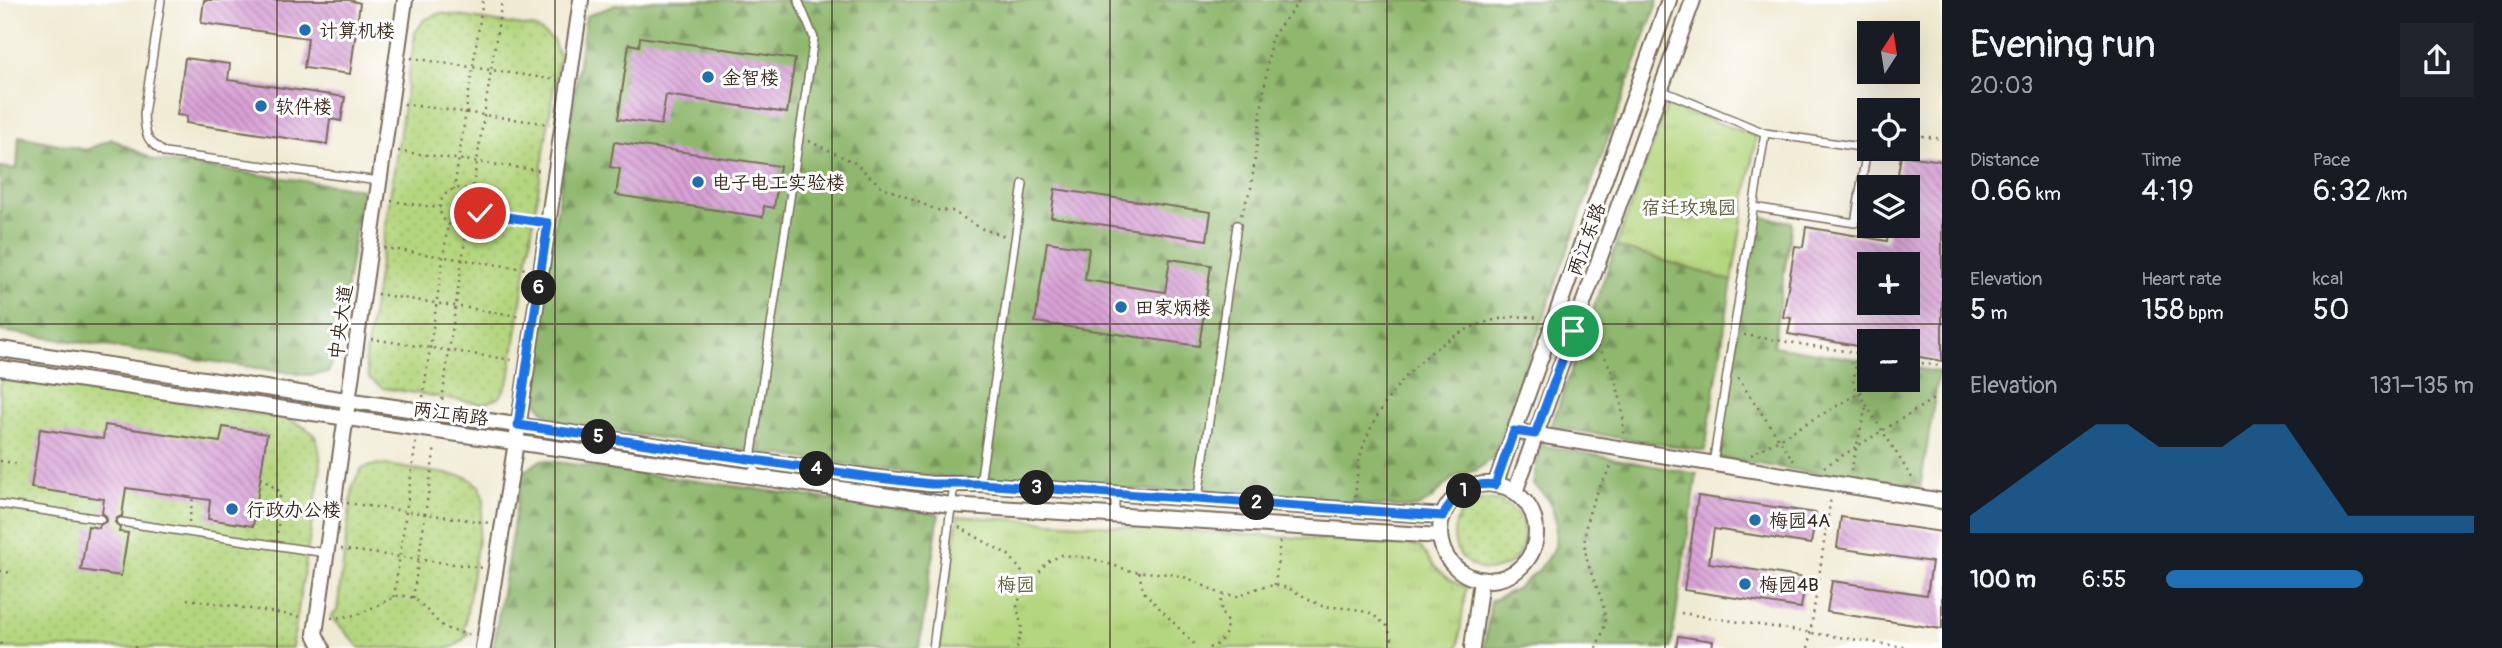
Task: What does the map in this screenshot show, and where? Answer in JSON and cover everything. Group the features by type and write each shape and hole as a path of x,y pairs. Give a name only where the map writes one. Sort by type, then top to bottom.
{"street":[{"name":"中央大道","path":"321,648 315,634 405,0"},
{"path":"483,643 516,442 581,0"},
{"name":"两江东路","path":"1495,485 1669,0"},
{"name":"两江东路","path":"1515,492 1693,0"},
{"name":"两江南路","path":"0,349 870,477 1443,516"},
{"name":"两江南路","path":"0,368 951,505 1440,536"},
{"path":"1514,431 1942,501"},
{"path":"1473,486 1504,486 1515,492 1529,506 1536,520 1537,536 1525,565 1497,580 1481,580 1466,575 1453,565 1444,552 1440,536 1447,506 1458,494 1473,486"},
{"path":"1472,648 1481,580"}],"lane":[{"path":"161,0 144,114 145,130 151,144 165,153 379,181"},
{"path":"757,477 751,459 814,38 798,0"},
{"path":"1661,90 1765,133 1867,148 1855,223 1753,207"},
{"path":"1713,464 1765,133"},
{"path":"980,484 1023,184"},
{"path":"1197,499 1237,225"},
{"path":"92,381 94,363"},
{"path":"933,648 954,484"},
{"path":"1115,494 1115,515"},
{"path":"0,504 101,519"},
{"path":"1285,526 1292,506"},
{"path":"121,522 327,550"}],"path":[{"path":"454,190 483,0"},
{"path":"472,192 502,0"},
{"path":"1237,225 1251,188 1271,38 1300,0"},
{"path":"397,56 569,82"},
{"path":"391,102 563,126"},
{"path":"1920,136 1942,139"},
{"path":"800,137 855,163 882,187 937,210 952,211 980,228 1015,240"},
{"path":"384,149 556,173"},
{"path":"467,189 480,203 480,213 475,222 467,227 457,228 447,224 442,217 442,199 454,190 467,189"},
{"path":"377,198 440,208"},
{"path":"480,213 548,223"},
{"path":"421,411 447,224"},
{"path":"440,414 467,227"},
{"path":"370,246 541,271"},
{"path":"363,292 534,318"},
{"path":"1353,510 1360,457 1366,440 1385,403 1409,371 1435,349 1477,326 1520,315 1554,320"},
{"path":"1573,331 1590,337 1604,356 1625,418 1621,449 1596,492 1585,526 1586,555 1603,606 1604,628 1596,648"},
{"path":"1733,333 1857,353"},
{"path":"357,337 528,362"},
{"path":"1857,359 1853,384 1857,391"},
{"path":"1920,362 1941,366"},
{"path":"1728,364 1806,479 1935,398"},
{"path":"1731,467 1858,393 1920,489"},
{"path":"1808,648 1840,485 1856,447 1866,406"},
{"path":"394,597 418,428"},
{"path":"412,598 437,431"},
{"path":"0,461 21,464"},
{"path":"260,478 278,490 281,502 275,545"},
{"path":"188,532 193,497"},
{"path":"334,501 502,525"},
{"path":"949,522 1010,556 1024,575 1033,582"},
{"path":"1275,585 1285,526"},
{"path":"327,550 495,569"},
{"path":"1017,648 1022,629 1017,607 1019,600 1047,562 1062,555 1090,558 1139,572 1188,578 1220,594 1237,596 1275,585 1306,595 1322,606 1355,609 1372,614 1387,626 1393,648"},
{"path":"0,571 12,573"},
{"path":"1139,572 1143,591 1198,648"},
{"path":"1209,648 1226,633 1227,622 1221,612 1220,594"},
{"path":"187,599 317,619 357,615 394,597 408,596 440,624 483,643"},
{"path":"1681,614 1910,648"},
{"path":"0,643 4,648"},
{"path":"135,643 135,648"}],"green space":[{"path":"655,0 1658,0 1493,457 1477,470 1456,476 1432,499 1416,508 929,476 568,425 549,416 539,405 533,370 586,16 616,5"},
{"path":"440,13 536,28 553,40 559,55 509,380 501,396 484,404 383,388 369,378 365,361 415,33 424,20"},
{"name":"宿迁玫瑰园","path":"1667,105 1756,136 1732,281 1616,246"},
{"path":"19,136 86,150 112,139 154,160 362,189 338,343 328,373 306,375 0,331 0,167 17,169"},
{"path":"1756,216 1792,222 1773,346 1857,359 1857,392 1920,392 1920,369 1939,372 1920,489 1718,458"},
{"path":"1616,246 1732,281 1705,451 1551,427"},
{"path":"0,375 287,419 310,431 317,440 321,466 292,648 0,648"},
{"path":"1540,445 1697,474 1671,648 1484,648 1491,601 1516,589 1539,570 1555,547 1556,522 1550,501 1533,484"},
{"path":"541,460 939,514 919,648 493,648 522,473"},
{"path":"378,464 467,477 480,487 484,500 463,631 469,633 451,648 360,648 331,616 337,611 353,485 361,469"},
{"path":"1489,500 1514,510 1524,535 1514,560 1489,570 1464,560 1454,535 1464,510"},
{"name":"梅园","path":"958,516 1420,546 1439,571 1466,587 1458,648 940,648"}],"building":[{"name":"计算机楼","path":"204,0 349,0 360,3 350,74 304,68 308,38 201,23"},
{"name":"金智楼","path":"640,37 795,59 787,113 666,95 661,125 618,119 629,44 639,46"},
{"name":"软件楼","path":"185,58 230,64 228,80 345,97 341,121 330,119 327,144 186,123 187,116 177,115"},
{"name":"电子电工实验楼","path":"614,142 780,166 774,208 764,206 763,217 616,195 620,169 610,167"},
{"path":"1920,158 1942,161 1942,361 1920,357 1920,329 1857,329 1857,346 1788,334 1791,318 1783,317 1795,246 1803,247 1806,227 1857,236 1857,238 1887,241 1887,238 1920,238 1920,175 1898,175 1900,161 1920,161"},
{"name":"田家炳楼","path":"1055,189 1211,212 1207,240 1051,217"},
{"name":"田家炳楼","path":"1047,242 1089,248 1085,280 1165,292 1170,259 1211,265 1199,346 1035,322"},
{"name":"行政办公楼","path":"105,425 220,442 223,427 267,434 253,526 208,519 210,500 126,488 122,516 115,522 120,528 119,532 128,533 121,576 81,570 88,526 99,528 107,521 102,513 104,499 31,488 40,429 103,439"},
{"path":"1698,496 1816,513 1811,544 1714,529 1709,563 1806,578 1801,608 1684,590"},
{"path":"1841,517 1942,532 1942,629 1827,612 1832,581 1927,595 1932,562 1837,548"},
{"path":"1678,636 1713,641 1712,648 1676,648"}],"place":[{"name":"计算机楼","path":"305,30"},
{"name":"金智楼","path":"708,77"},
{"name":"软件楼","path":"261,106"},
{"name":"电子电工实验楼","path":"698,182"},
{"name":"田家炳楼","path":"1121,307"},
{"name":"行政办公楼","path":"232,509"},
{"name":"梅园4A","path":"1755,520"},
{"name":"梅园4B","path":"1745,584"}],"route":[{"path":"480,213 548,223 518,425 931,484 980,484 1443,516 1447,506 1458,494 1473,486 1495,485 1514,431 1535,434 1573,331"}]}
